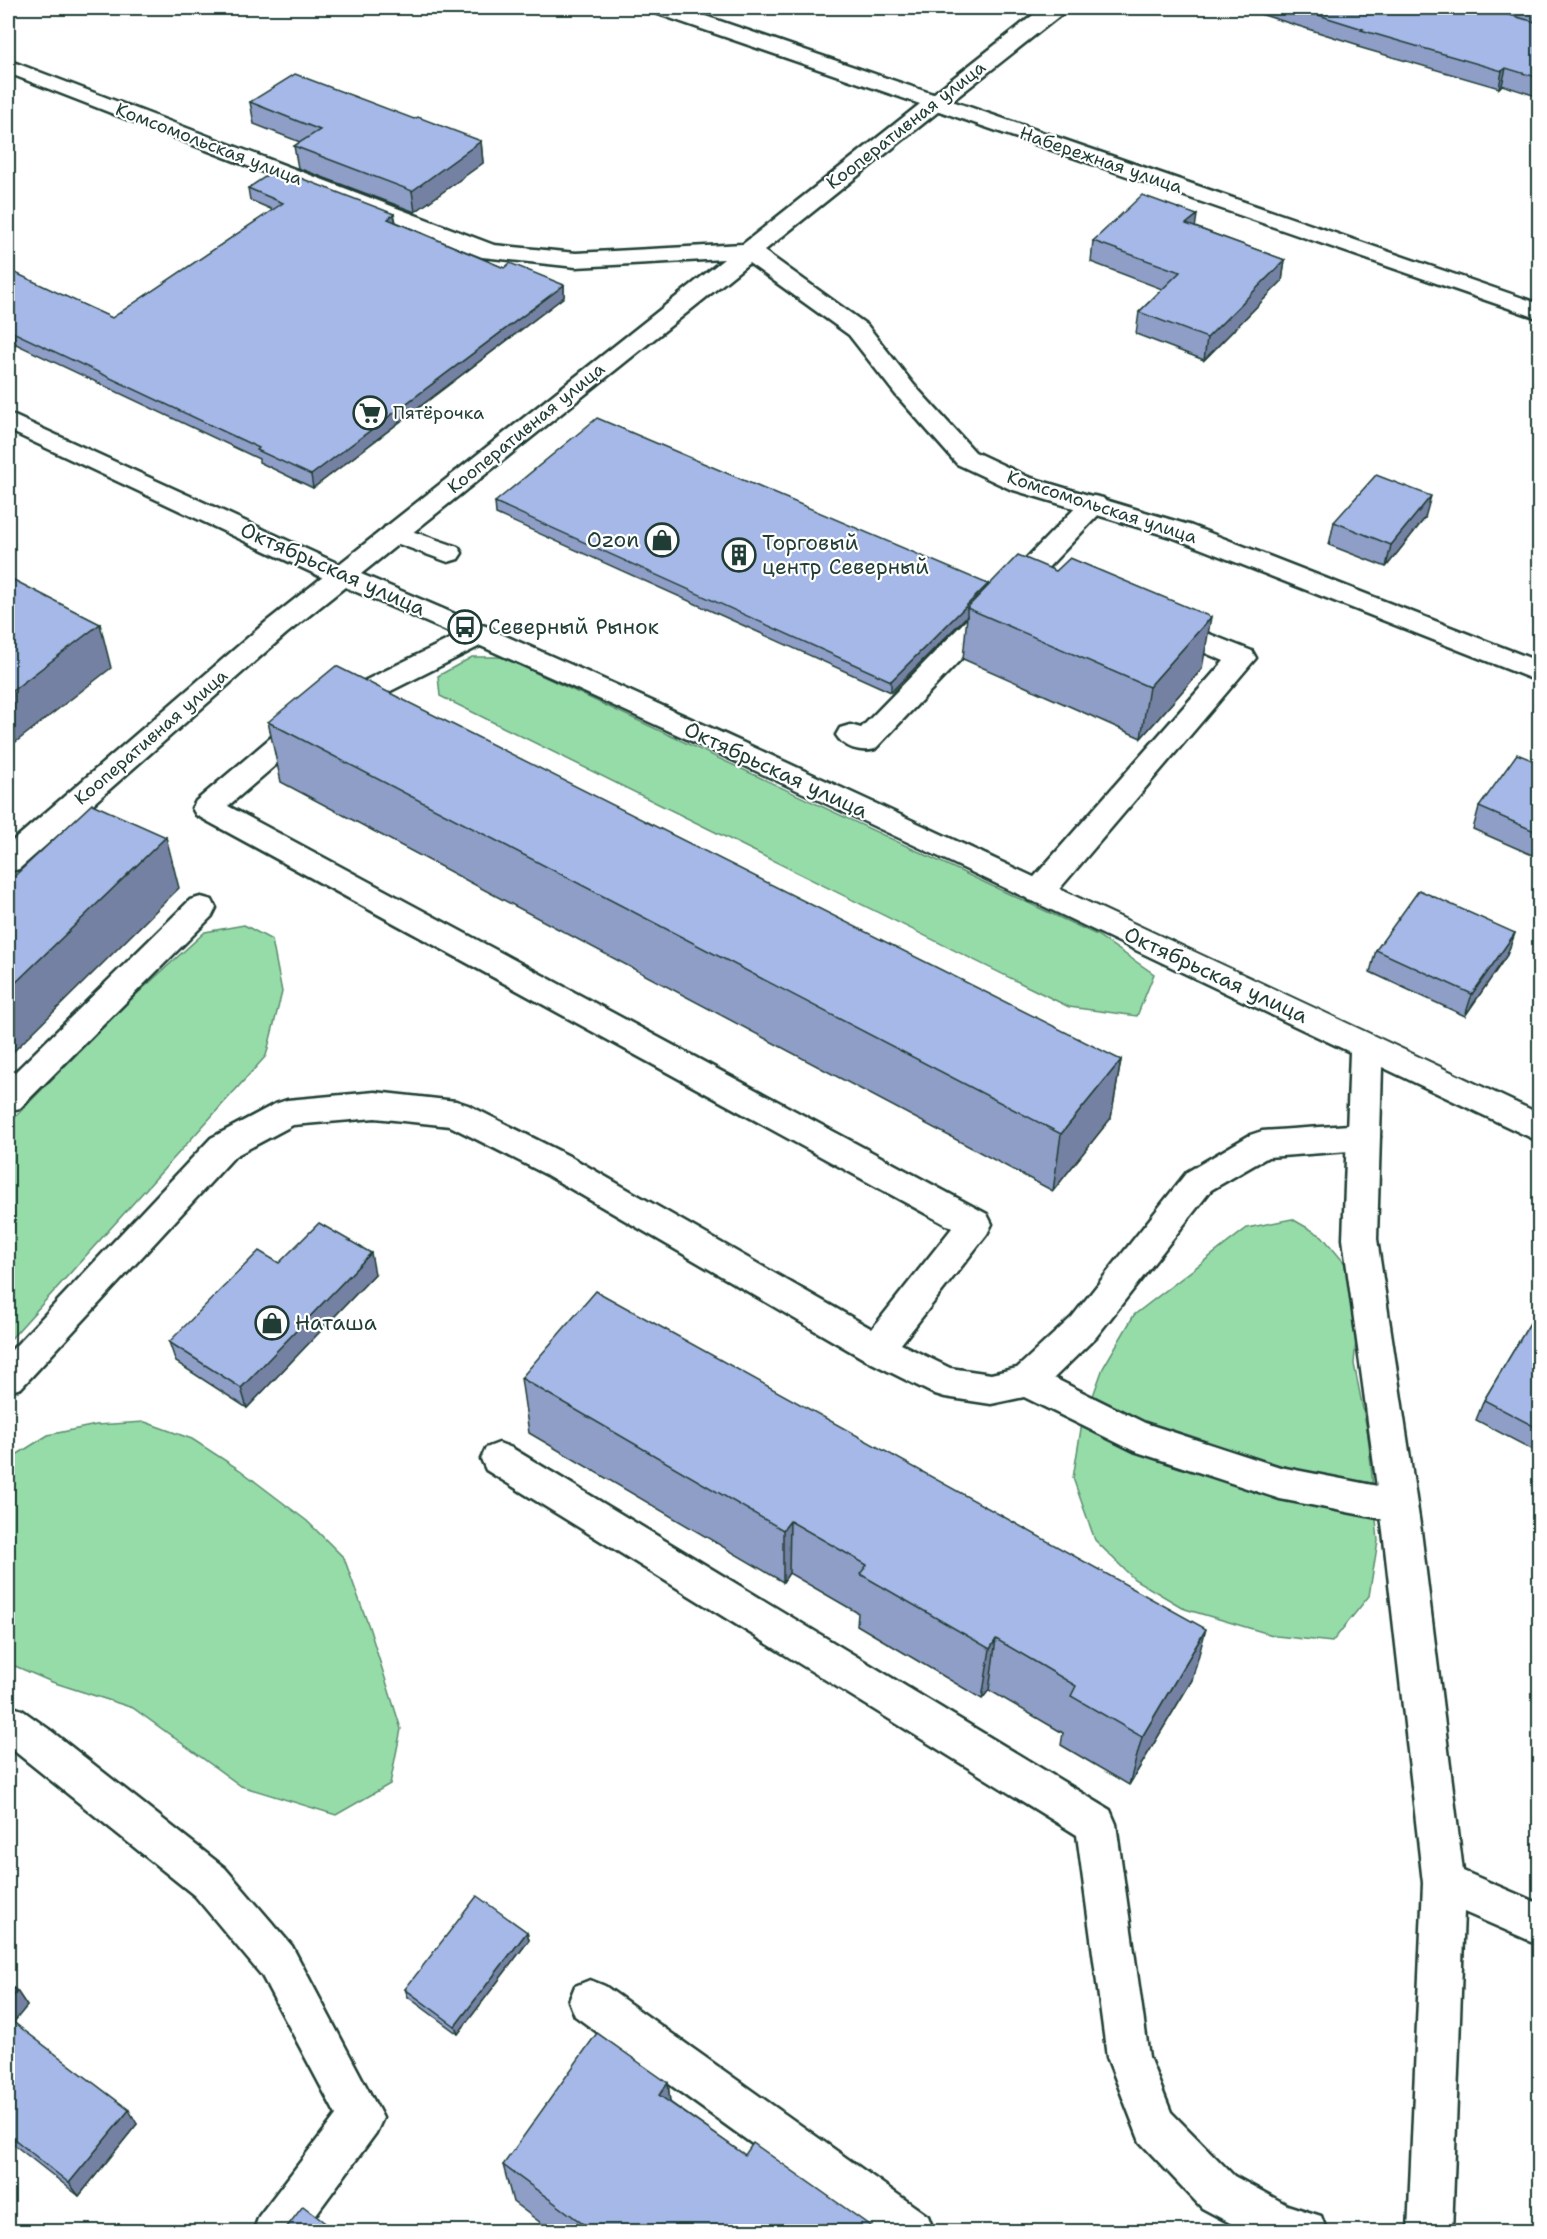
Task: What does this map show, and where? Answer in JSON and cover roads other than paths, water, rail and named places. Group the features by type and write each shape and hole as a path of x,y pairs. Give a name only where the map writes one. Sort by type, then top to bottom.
{"street":[{"name":"Набережная улица","path":"663,8 1539,312"},
{"name":"Кооперативная улица","path":"8,861 276,628 1055,8"},
{"name":"Комсомольская улица","path":"8,66 490,252 576,260 748,251 858,330 905,390 966,458 1019,483 1183,532 1539,674"},
{"name":"Октябрьская улица","path":"8,421 342,576 482,634 1366,1045 1539,1130"},
{"path":"850,735 865,742 1094,504"},
{"path":"394,533 448,553"},
{"path":"1039,892 1242,658 1140,615"},
{"path":"482,634 311,719 207,808 975,1224 877,1349"},
{"path":"8,1099 201,908"},
{"path":"1366,1045 1360,1239 1423,1694 1444,1883 1423,2231"},
{"path":"8,1377 223,1147 287,1113 375,1105 456,1114 559,1166 877,1349 945,1382 991,1389 1027,1381 1084,1327 1199,1181 1262,1144 1363,1137"},
{"path":"1027,1381 1134,1435 1281,1483 1398,1506"},
{"path":"499,1459 1096,1824 1128,2057 1155,2127 1218,2192 1280,2225 1305,2232"},
{"path":"8,1723 210,1882 277,1961 361,2118 275,2232"},
{"path":"1444,1883 1539,1925"},
{"path":"590,2001 912,2232"}],"place":[{"name":"Пятёрочка","path":"370,413"},
{"name":"Ozon","path":"662,540"},
{"name":"Торговый центр Северный","path":"739,555"},
{"name":"Северный Рынок","path":"465,627"},
{"name":"Наташа","path":"272,1323"}]}
